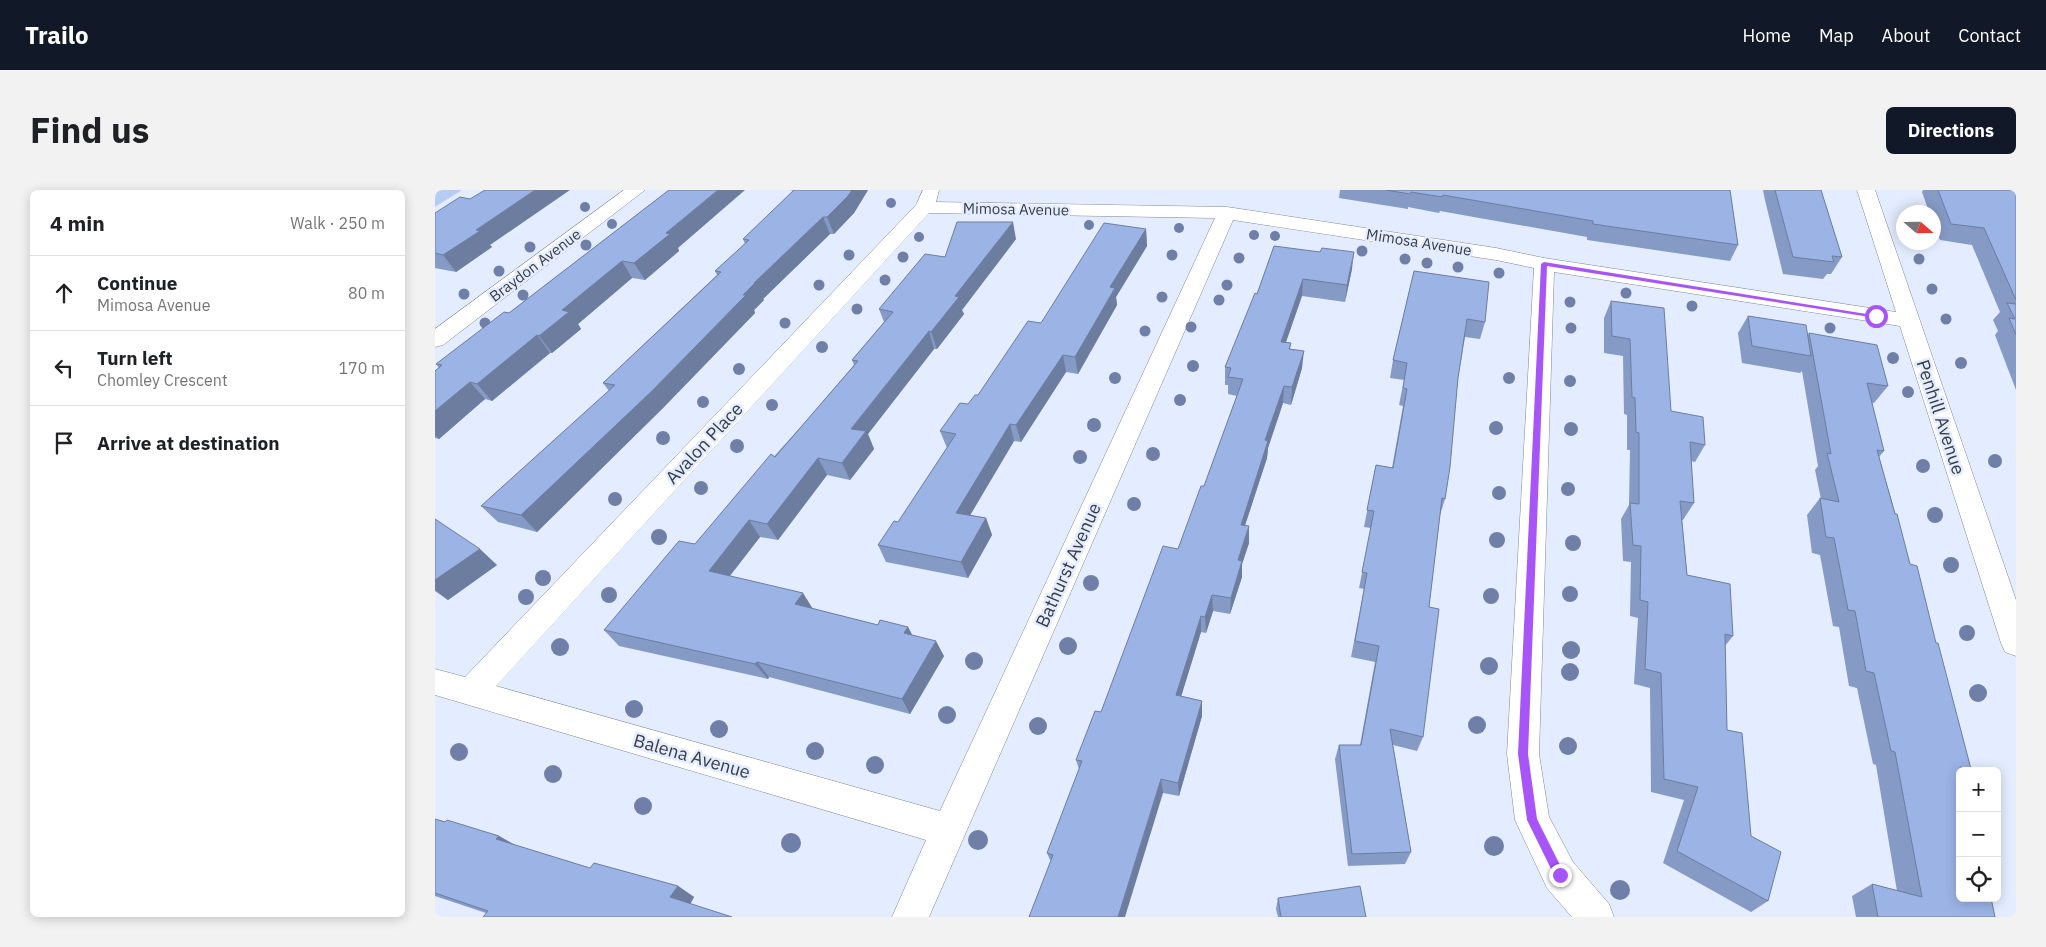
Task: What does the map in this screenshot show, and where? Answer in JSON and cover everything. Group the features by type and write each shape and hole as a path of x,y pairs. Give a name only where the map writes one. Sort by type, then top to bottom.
{"street":[{"name":"Braydon Avenue","path":"435,340 636,190"},
{"name":"Penhill Avenue","path":"1866,190 2016,643"},
{"name":"Mimosa Avenue","path":"928,199 1227,213 1496,254 1544,264 1909,321"},
{"name":"Avalon Place","path":"471,692 928,199"},
{"name":"Bathurst Avenue","path":"910,917 1227,213"},
{"path":"1544,264 1523,754 1532,820 1560,875 1596,917"},
{"name":"Balena Avenue","path":"435,682 949,830"}],"shaded area":[{"path":"435,190 462,190 435,207"}],"building":[{"path":"485,190 535,190 476,230 480,231 443,255 435,253 435,213 460,197 470,199"},
{"path":"669,190 718,190 666,233 670,234 634,263 622,261 562,310 569,312 539,336 537,335 477,384 470,382 435,411 435,371 442,365 436,364 504,312 509,313"},
{"path":"794,190 852,190 827,217 823,217 754,283 743,295 746,295 652,391 521,515 481,506 615,385 603,383 721,272 715,271 749,240 743,239"},
{"path":"1386,190 1730,190 1738,245 1593,224 1593,221 1443,195 1442,197"},
{"path":"1775,190 1821,190 1842,257 1832,256 1834,262 1793,257"},
{"path":"1938,190 2016,191 2016,300 1984,228 1951,224"},
{"path":"957,222 1013,222 955,296 959,297 931,332 929,331 851,429 866,431 842,463 818,458 767,524 749,520 709,571 803,593 795,604 878,625 880,620 908,627 904,633 936,641 902,699 757,662 755,664 604,630 679,541 695,544 771,454 775,457 858,361 852,360 893,312 879,309 925,254 945,257"},
{"path":"1104,223 1146,229 1110,287 1115,288 1075,357 1063,355 1016,425 1010,424 956,513 986,518 961,562 878,545 894,521 898,522 956,434 940,431 960,403 968,404 975,395 978,395 1028,321 1041,323"},
{"path":"1274,246 1320,252 1322,248 1354,252 1347,285 1303,279 1281,342 1291,343 1289,349 1304,351 1292,387 1284,386 1265,440 1268,441 1241,525 1249,526 1238,560 1242,561 1231,598 1212,595 1205,617 1201,616 1176,695 1202,701 1178,783 1161,779 1118,917 1029,917 1053,855 1047,853 1082,761 1076,760 1095,711 1101,712 1163,546 1178,549 1201,486 1204,486 1243,379 1228,377 1231,368 1225,367 1255,293 1257,294"},
{"path":"1414,271 1489,282 1485,322 1467,319 1458,378 1450,467 1445,499 1442,498 1429,607 1439,609 1423,737 1390,729 1411,852 1352,854 1339,745 1361,745 1379,646 1355,641 1367,573 1362,572 1374,511 1367,510 1376,465 1393,468 1407,389 1403,388 1407,363 1393,360"},
{"path":"1611,301 1664,308 1671,411 1703,417 1705,445 1690,442 1694,503 1680,501 1687,575 1730,584 1733,636 1725,634 1727,730 1742,733 1751,836 1781,852 1768,901 1677,851 1698,787 1664,779 1661,673 1645,669 1648,602 1640,600 1641,546 1633,545 1630,503 1639,504 1639,433 1636,432 1635,398 1632,397 1630,339 1612,336"},
{"path":"2007,303 2016,304 2016,335 2009,318 2015,319"},
{"path":"1748,316 1806,325 1811,356 1752,346"},
{"path":"1809,333 1877,345 1888,386 1867,383 1884,451 1877,450 1910,564 1917,566 1970,767 1956,767 1956,902 1992,902 1995,917 1878,917 1872,884 1922,897 1895,752 1891,751 1874,673 1866,671 1855,611 1848,610 1834,538 1826,537 1820,498 1839,502 1827,453 1831,454"},
{"path":"435,519 480,549 435,580"},
{"path":"435,819 445,822 447,820 499,836 496,839 590,868 594,863 678,886 670,897 732,917 483,917 488,911 435,893"},
{"path":"1360,886 1366,917 1281,917 1278,898"}],"route":[{"path":"1560,875 1532,820 1523,754 1544,264 1876,316"}]}
